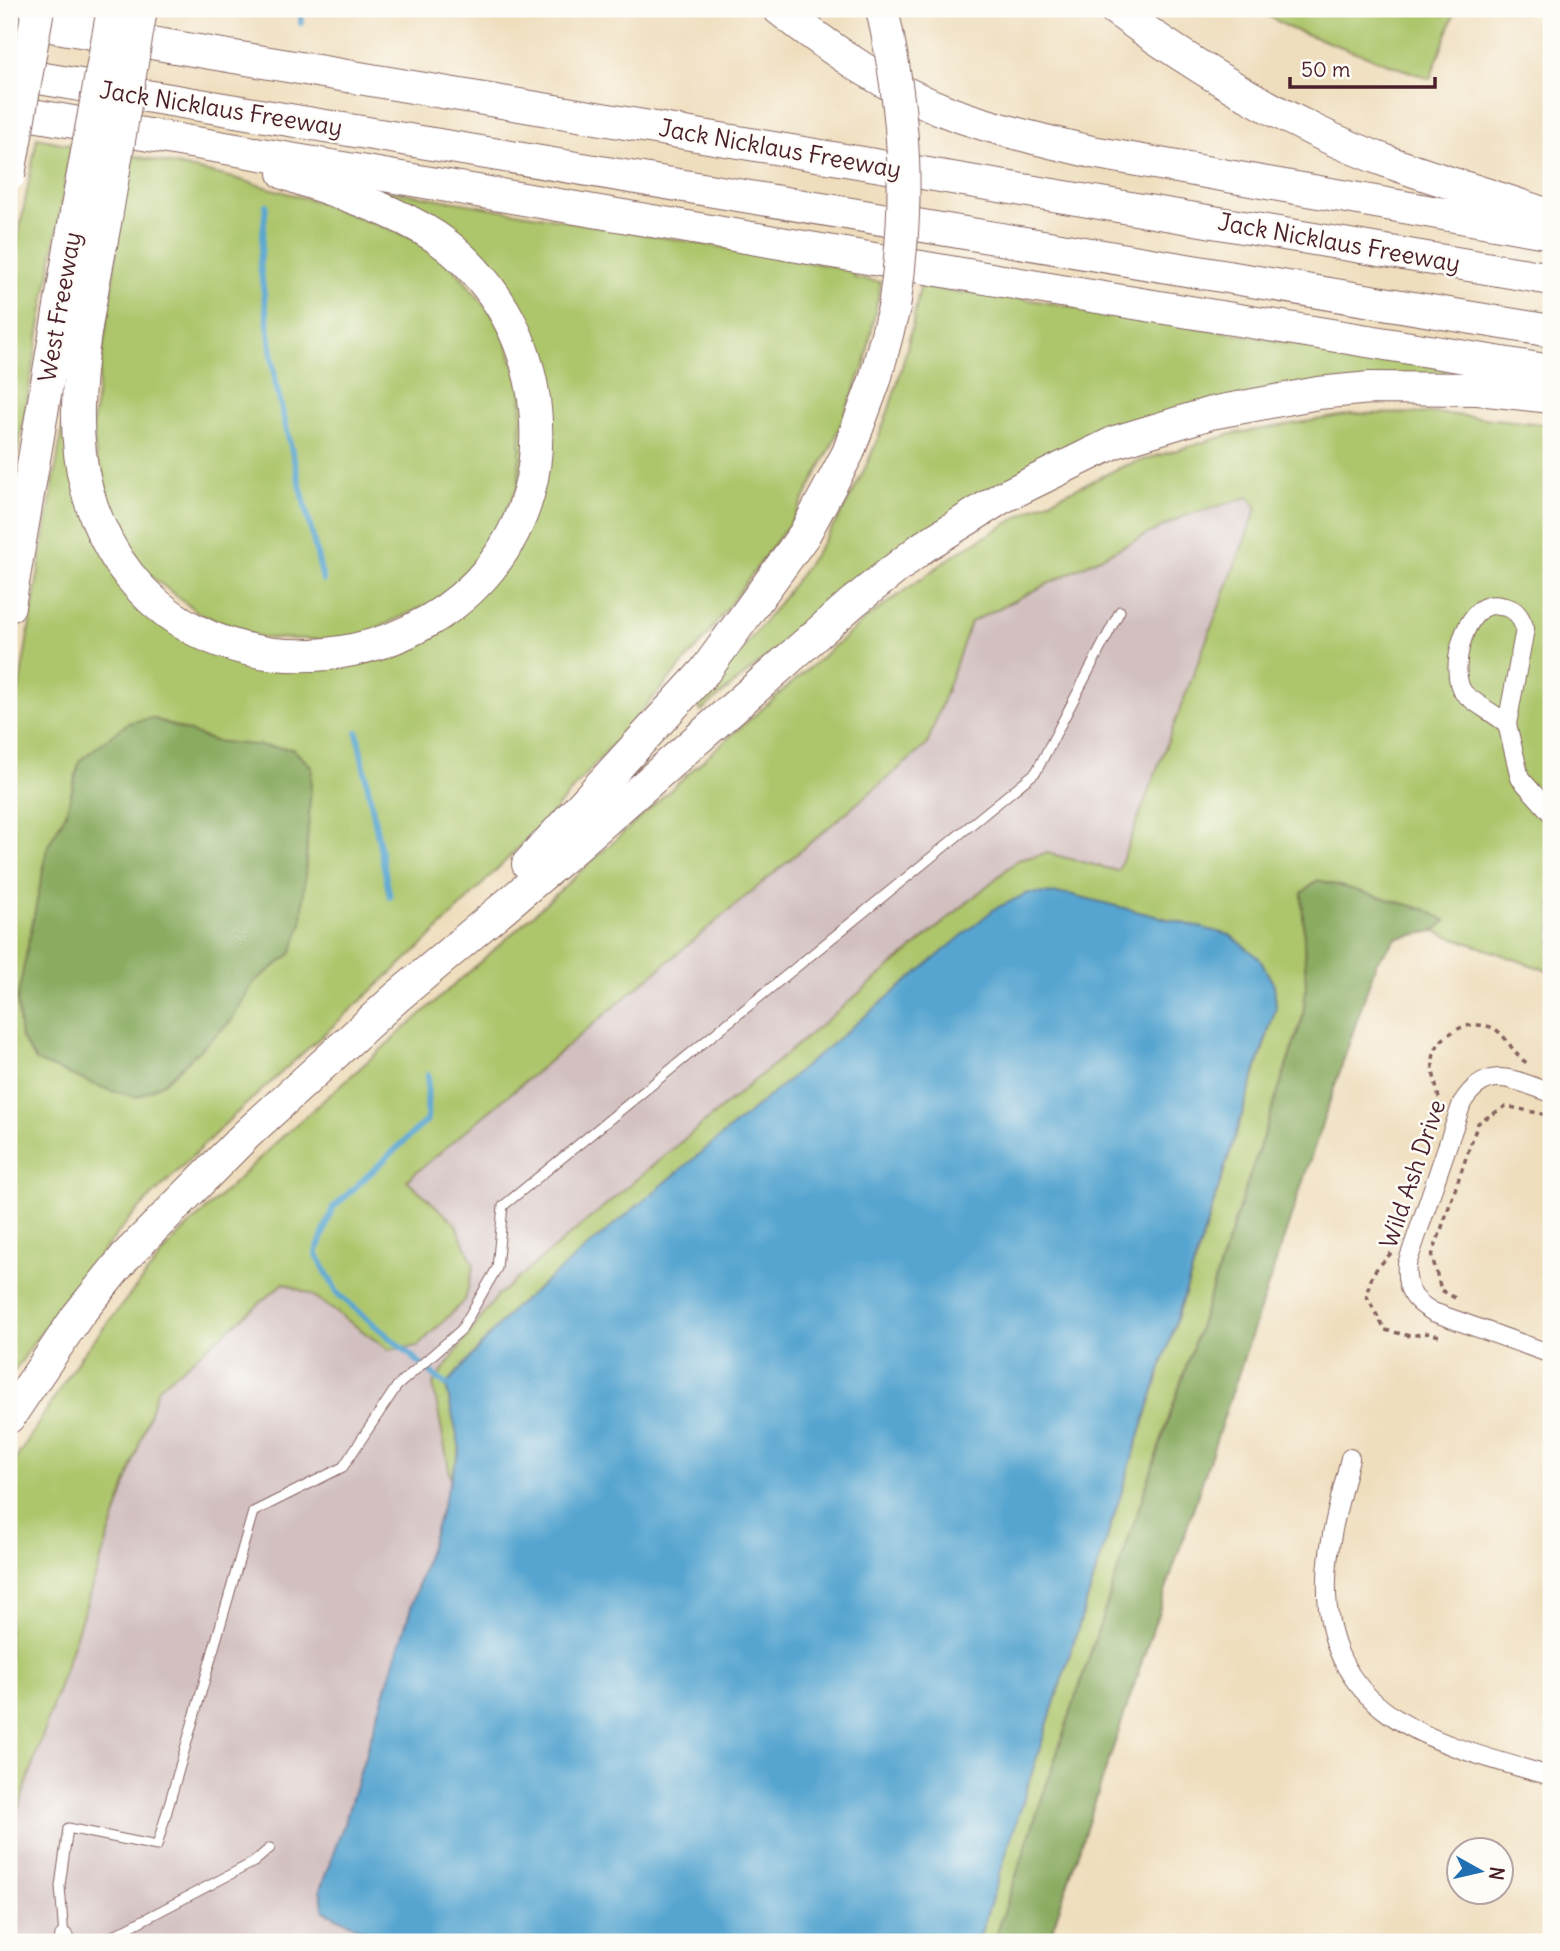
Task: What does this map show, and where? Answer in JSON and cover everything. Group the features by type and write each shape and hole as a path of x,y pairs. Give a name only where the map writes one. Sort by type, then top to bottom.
{"highway":[{"path":"9,175 38,9"},
{"name":"West Freeway","path":"9,606 92,209 113,9"},
{"path":"141,9 92,209 80,366 81,449 87,488 102,531 117,559 142,593 172,617 211,638 235,647 298,656 346,654 404,635 443,614 478,582 511,539 526,502 537,457 536,412 530,369 516,329 495,293 446,245 407,222 343,195 210,146"},
{"path":"779,9 855,64 908,94 951,113 1017,134 1092,152 1551,233"},
{"path":"397,997 547,844 705,671 804,535 848,453 875,380 894,308 904,244 906,192 896,69 882,9"},
{"path":"1115,9 1172,50 1316,132 1397,164 1551,216"},
{"name":"Jack Nicklaus Freeway","path":"9,19 1551,279"},
{"name":"Jack Nicklaus Freeway","path":"9,73 1551,331"},
{"path":"9,111 1067,292 1551,371"},
{"path":"9,1417 78,1315 125,1257 236,1144 397,997 566,855 852,603 923,547 1001,498 1115,442 1211,413 1270,401 1370,388 1478,389 1551,397"}],"street":[{"path":"1507,724 1489,708 1464,694 1456,676 1465,629 1476,613 1490,605 1511,608 1521,617 1525,629 1507,724 1520,778 1551,813"},
{"name":"Wild Ash Drive","path":"1551,1093 1510,1078 1481,1080 1471,1089 1462,1103 1407,1264 1409,1290 1417,1303 1433,1312 1551,1354"},
{"path":"1350,1458 1332,1538 1327,1580 1331,1625 1348,1670 1369,1699 1398,1722 1446,1744 1551,1776"}],"lane":[{"path":"66,1940 60,1886 68,1828 157,1846 253,1512 343,1467 397,1386 461,1330 497,1268 503,1206 1036,772 1120,611"},
{"path":"101,1942 254,1862 270,1848"}],"path":[{"path":"1457,1300 1441,1290 1432,1256 1478,1123 1506,1106 1551,1116"}],"shaded area":[{"path":"1249,497 1257,507 1118,871 1047,853 433,1384 451,1480 345,1821 320,1890 325,1911 389,1942 9,1942 9,1837 158,1389 284,1283 312,1295 455,1223 407,1180 927,745 970,622 1184,516"}],"green space":[{"path":"1257,9 1456,9 1430,79 1289,28"},
{"path":"37,138 72,145 9,503 9,286"},
{"path":"130,155 234,178 318,202 413,238 445,257 501,325 524,395 518,487 478,566 446,596 352,640 261,638 200,614 152,577 129,549 100,484 92,429"},
{"path":"386,190 855,270 854,278 881,282 865,364 833,443 795,516 703,641 554,811 427,941 232,1117 130,1218 57,1309 9,1379 9,749 65,413 155,611 332,664 386,654 416,642 517,549 524,324 386,203","holes":["152,718 214,741 291,954 254,982 231,1021 48,846 66,813 80,760"]},
{"path":"920,286 963,294 963,289 1445,368 1444,381 1201,408 875,568 701,711 697,705 806,566 854,490 880,434 900,376"},
{"path":"1435,413 1551,425 1551,972 1434,931 1446,921 1302,893 1306,986 1303,1016 994,1942 978,1942 1265,1043 1276,1007 1274,985 446,1385 460,1449 451,1480 433,1384 497,1296 1018,860 1047,853 1118,871 1257,508 1249,497 1184,516 971,622 927,745 407,1180 455,1223 474,1265 465,1300 418,1346 389,1350 312,1295 284,1283 158,1388 9,1837 9,1470 80,1357 174,1240 283,1136 711,753 868,617 957,553 1034,508 1126,465 1232,434 1352,414"},
{"path":"152,718 214,741 293,749 312,767 302,924 291,954 254,982 231,1021 164,1083 138,1097 111,1091 36,1061 21,1038 17,1000 48,846 66,813 80,760 128,723"},
{"path":"1318,880 1427,910 1446,921 1434,931 1396,938 1376,963 1048,1942 994,1942 1303,1017 1306,986 1302,893"}],"water":[{"path":"1028,893 1069,894 1230,935 1259,958 1274,985 1276,1007 978,1942 389,1942 324,1911 320,1890 345,1821 460,1449 446,1385 513,1309 994,909"}],"waterway":[{"path":"301,23 302,9"},
{"path":"266,205 260,264 276,385 323,580"},
{"path":"357,732 390,897"},
{"path":"428,1074 427,1120 333,1208 316,1253 338,1294 446,1385"}]}
